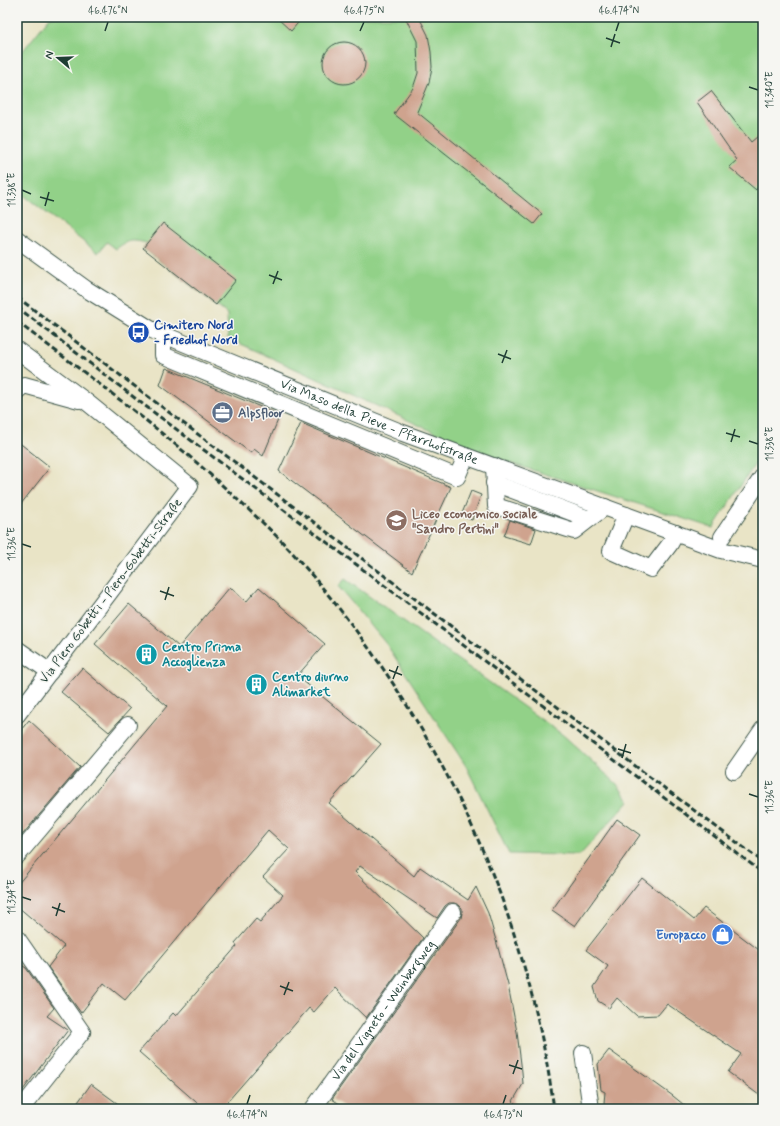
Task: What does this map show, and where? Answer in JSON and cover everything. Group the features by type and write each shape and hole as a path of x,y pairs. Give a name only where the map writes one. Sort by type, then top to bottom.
{"street":[{"name":"Via Maso della Pieve - Pfarrhofstraße","path":"17,239 86,289 152,330 163,335 403,433 720,550 763,560"},
{"path":"163,335 163,355 456,477 466,456"},
{"path":"17,350 88,403"},
{"path":"17,391 24,385 88,403"},
{"path":"298,410 305,393"},
{"name":"Via Piero Gobetti - Piero-Gobetti-Straße","path":"17,715 190,486 88,403"},
{"path":"494,466 496,506 574,531 605,507"},
{"path":"722,537 763,476"},
{"path":"626,515 611,551 651,569 670,544 676,533"},
{"path":"17,649 50,672"},
{"path":"17,856 128,725"},
{"path":"734,772 763,729"},
{"name":"Via del Vigneto - Weinbergweg","path":"313,1109 453,912"},
{"path":"17,938 82,1032 21,1109"},
{"path":"583,1053 591,1109"}],"green space":[{"path":"50,17 763,17 763,452 713,528 482,454 228,338 227,314 143,248 147,243 131,241 124,243 116,249 107,242 98,253 17,190 17,58"},
{"path":"345,579 563,735 617,784 629,801 580,855 509,854 466,766 387,645 338,586"}],"building":[{"path":"276,17 303,17 291,31"},
{"path":"405,17 419,17 428,35 431,52 432,67 429,83 417,112 542,214 534,224 394,114 413,88 418,73 417,41"},
{"path":"344,42 359,48 365,63 359,78 344,84 329,78 323,63 329,48"},
{"path":"711,91 751,142 763,132 763,180 756,190 729,167 737,160 697,102"},
{"path":"163,223 236,280 216,305 143,248"},
{"path":"166,368 280,415 263,456 254,449 251,453 160,385"},
{"path":"301,423 451,487 412,572 279,471"},
{"path":"17,441 50,467 17,509"},
{"path":"471,491 481,495 472,520 461,516"},
{"path":"510,520 536,529 531,544 504,536"},
{"path":"230,587 246,602 259,587 325,644 297,676 381,744 329,803 414,876 420,867 468,900 476,887 488,913 508,985 517,1032 523,1084 513,1101 521,1109 347,1109 332,1099 461,918 462,913 462,908 459,905 449,903 445,906 437,918 360,866 355,872 423,938 366,1018 335,988 314,1012 309,1008 221,1109 204,1109 139,1052 173,1013 176,1016 237,946 235,943 256,919 260,922 283,895 263,877 289,849 268,830 125,1000 104,983 81,1013 48,967 64,946 17,906 17,885 167,706 95,644 129,604 179,647"},
{"path":"82,668 130,709 109,732 61,692"},
{"path":"29,720 80,767 17,841 17,735"},
{"path":"617,819 640,835 575,926 552,910"},
{"path":"642,878 694,920 704,908 763,953 763,1098 728,1072 741,1054 667,1004 658,1015 637,1016 617,998 609,1008 598,1001 594,987 608,966 586,950"},
{"path":"17,962 26,968 54,1008 47,1016 68,1030 17,1098"},
{"path":"609,1050 689,1109 606,1109 604,1103 605,1092 601,1090 598,1064"},
{"path":"91,1084 125,1109 82,1109 76,1105"}],"railway":[{"path":"17,297 763,862"},
{"path":"17,307 140,402 763,873"},
{"path":"17,322 159,431 187,454 265,525 290,550 340,610 386,674 428,740 464,809 495,881 521,955 540,1031 554,1109"}],"place":[{"name":"Cimitero Nord - Friedhof Nord","path":"139,332"},
{"name":"Alpsfloor","path":"222,413"},
{"name":"Liceo economico sociale \"Sandro Pertini\"","path":"397,521"},
{"name":"Centro Prima Accoglienza","path":"147,654"},
{"name":"Centro diurno Alimarket","path":"256,684"},
{"name":"Europacco","path":"722,935"}]}
